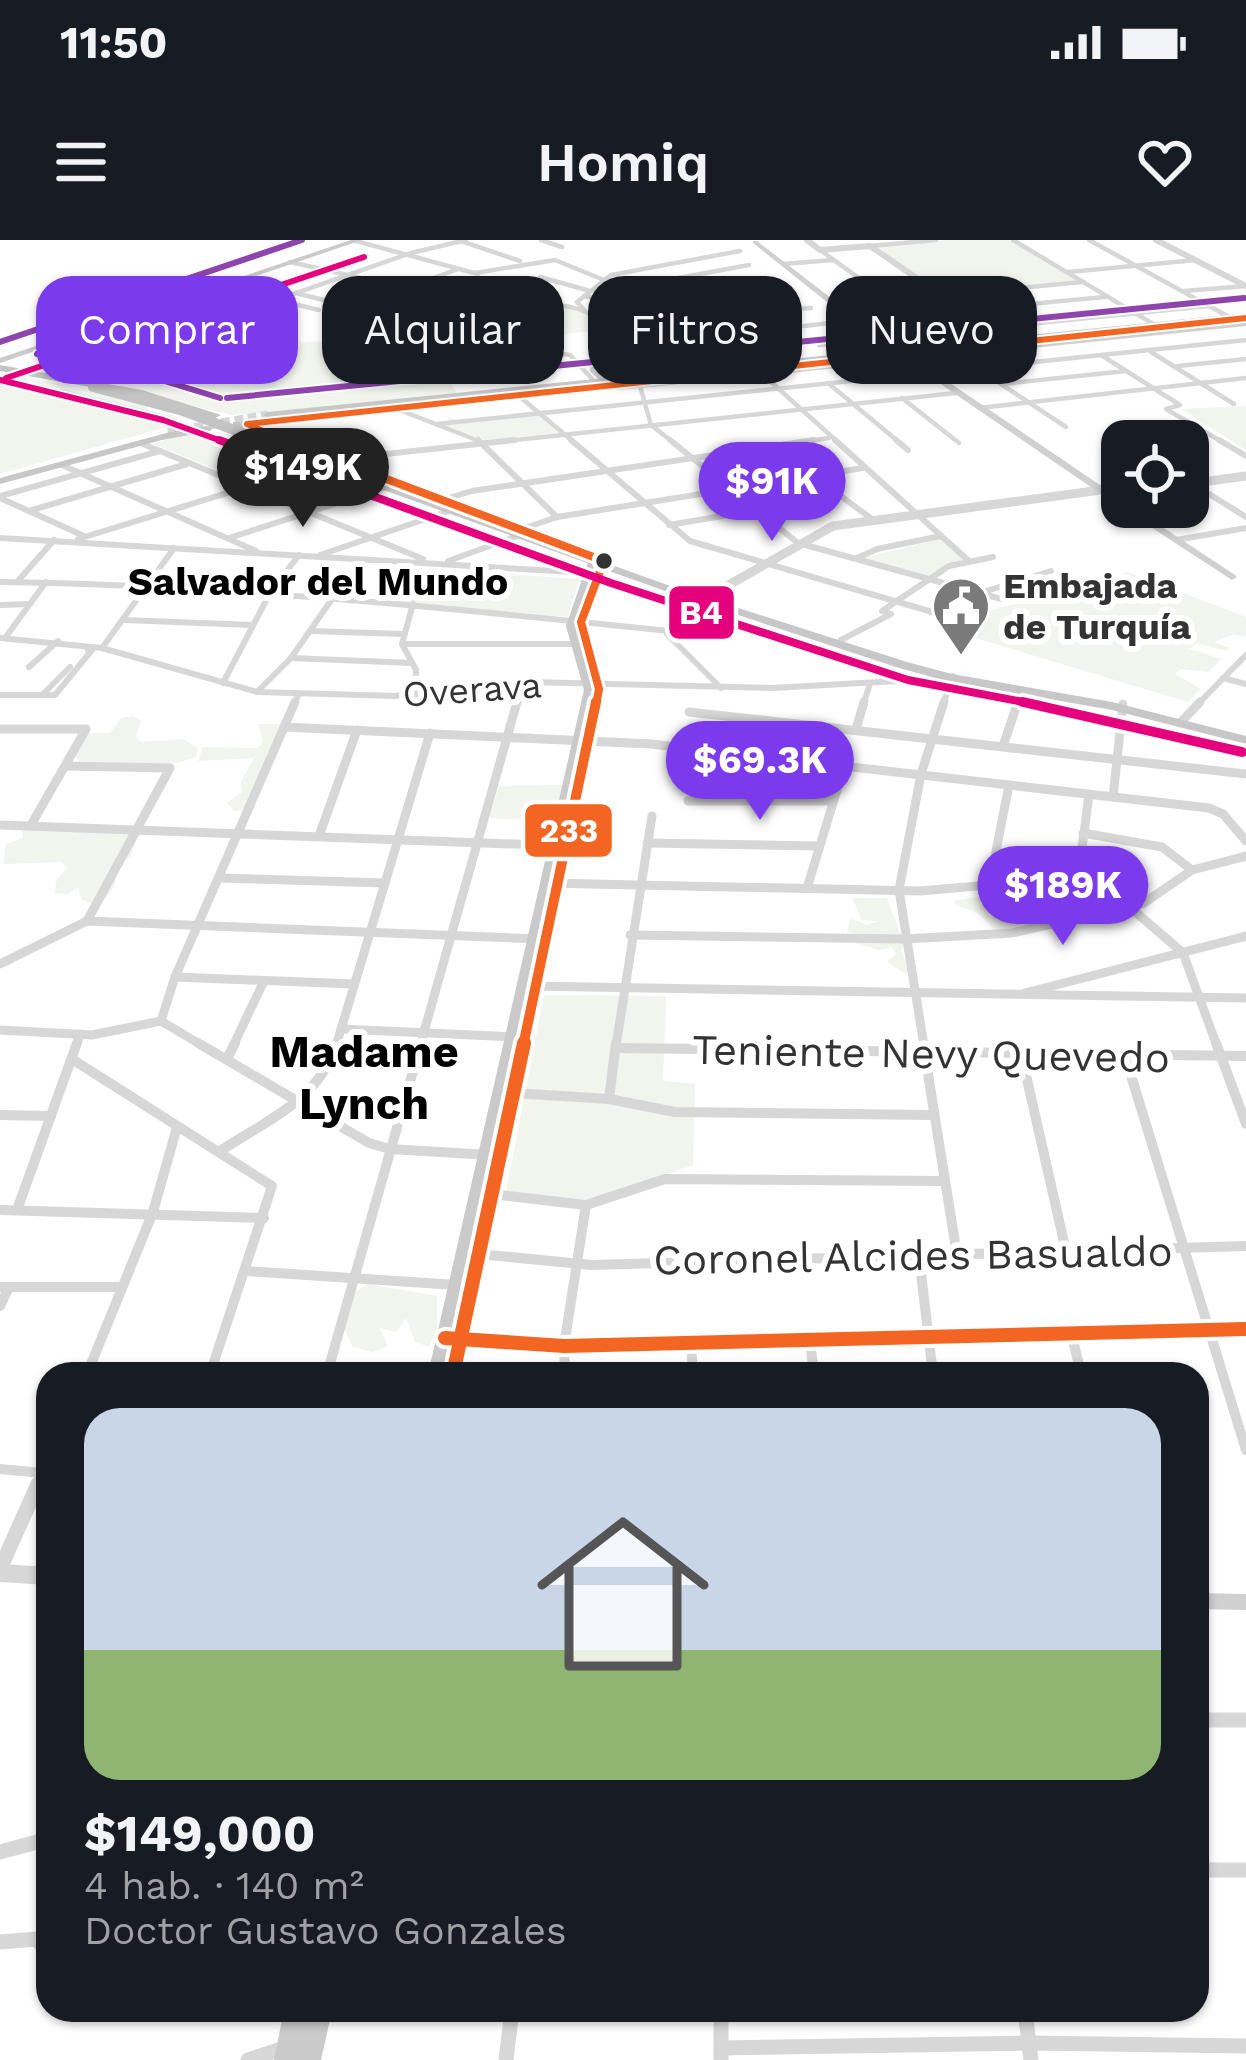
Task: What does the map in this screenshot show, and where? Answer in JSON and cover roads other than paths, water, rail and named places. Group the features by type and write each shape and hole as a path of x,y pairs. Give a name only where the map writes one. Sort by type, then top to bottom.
{"highway":[{"path":"1037,340 1229,317 1246,319"},
{"path":"1037,340 1246,319"},
{"path":"0,364 18,353"},
{"path":"18,353 10,365 30,375"},
{"path":"0,364 36,375"},
{"path":"59,464 204,424 588,381"},
{"path":"269,416 439,398 518,395 588,382"},
{"path":"89,384 204,424 253,425 439,398"},
{"path":"92,385 439,501 598,568 815,634 923,675 953,676 1122,706 1246,738"},
{"path":"92,385 188,410 519,533"},
{"path":"0,479 204,424"},
{"path":"253,425 330,464"},
{"path":"815,634 953,676 1122,706"}],"main road":[{"path":"249,276 357,240"},
{"path":"754,241 773,240"},
{"path":"754,241 826,297"},
{"path":"1037,341 1167,332 1246,319"},
{"path":"18,353 36,347"},
{"path":"394,406 660,384"},
{"path":"943,384 1101,490"},
{"path":"1157,528 1246,586"},
{"path":"594,685 576,644 577,621 598,568"},
{"path":"442,1362 478,1254 491,1194 492,1156 594,685 577,621"},
{"path":"453,1362 456,1285 513,1093 518,1037"},
{"path":"453,1338 564,1346 1246,1329"},
{"path":"1209,1601 1246,1601"},
{"path":"298,2022 299,2053"},
{"path":"299,2053 313,2022"}],"street":[{"path":"357,240 474,273 522,261 558,262 590,276"},
{"path":"298,292 461,240 522,261"},
{"path":"541,240 562,247"},
{"path":"807,240 855,276"},
{"path":"852,240 913,276"},
{"path":"820,250 935,240"},
{"path":"1013,240 1156,325"},
{"path":"1089,240 1229,317"},
{"path":"1156,240 1246,286"},
{"path":"623,276 740,250"},
{"path":"677,254 690,260"},
{"path":"783,264 833,260"},
{"path":"1066,272 1196,260"},
{"path":"290,262 351,276"},
{"path":"689,276 749,265"},
{"path":"438,276 458,269"},
{"path":"1037,286 1083,282"},
{"path":"1182,291 1246,286"},
{"path":"564,287 588,296"},
{"path":"298,293 322,299"},
{"path":"564,302 588,293"},
{"path":"584,296 584,310"},
{"path":"1037,303 1108,296"},
{"path":"305,300 314,297"},
{"path":"298,304 319,310"},
{"path":"1037,322 1208,306"},
{"path":"564,308 588,312"},
{"path":"802,309 811,308"},
{"path":"804,326 826,323"},
{"path":"1167,332 1190,346"},
{"path":"1037,362 1244,342"},
{"path":"820,345 826,344"},
{"path":"1148,350 1234,404"},
{"path":"564,354 588,356"},
{"path":"571,355 588,371"},
{"path":"1101,356 1180,405 1166,409 1246,456"},
{"path":"1175,367 1246,359"},
{"path":"1037,380 1126,371"},
{"path":"979,408 1246,378"},
{"path":"437,424 826,383"},
{"path":"772,384 969,561"},
{"path":"829,384 908,450"},
{"path":"1001,384 1066,427"},
{"path":"640,386 651,425 798,543 1005,600"},
{"path":"73,543 330,464 483,442 956,393"},
{"path":"518,395 690,541 939,614"},
{"path":"902,398 959,443"},
{"path":"394,406 483,442 556,517"},
{"path":"439,501 522,483 829,438"},
{"path":"143,444 438,565 556,517 863,468"},
{"path":"773,446 872,518"},
{"path":"0,497 160,451"},
{"path":"59,464 261,555"},
{"path":"29,511 190,464"},
{"path":"1209,481 1246,476"},
{"path":"229,538 387,487"},
{"path":"0,582 149,584 413,604 670,631 764,564 833,526 913,512 1101,493"},
{"path":"1209,495 1246,518"},
{"path":"669,525 840,496"},
{"path":"0,497 84,536"},
{"path":"313,558 452,510"},
{"path":"1175,540 1246,528"},
{"path":"857,558 877,549 941,536"},
{"path":"0,539 438,565 598,568"},
{"path":"17,581 52,542"},
{"path":"0,695 55,695 124,620 173,550"},
{"path":"223,683 270,593 298,557"},
{"path":"841,640 891,614 882,611 929,578 969,561 994,557"},
{"path":"980,593 1051,571"},
{"path":"2,638 46,582"},
{"path":"257,692 291,658 332,599"},
{"path":"0,605 30,604"},
{"path":"413,604 403,639 418,681 415,695"},
{"path":"124,620 252,626"},
{"path":"311,631 576,644"},
{"path":"670,631 671,640 721,688"},
{"name":"Overava","path":"2,638 96,648 257,692 415,695 466,682 721,688 870,684 923,675"},
{"path":"28,667 58,641"},
{"path":"42,695 96,648"},
{"path":"1182,721 1246,656"},
{"path":"291,658 412,663"},
{"path":"953,676 921,775 899,890 921,1052 957,1255"},
{"path":"1223,678 1246,684"},
{"path":"330,1362 523,682"},
{"path":"856,729 870,684"},
{"path":"1003,746 1022,689"},
{"path":"161,1022 175,977 299,693"},
{"path":"1113,797 1122,706"},
{"path":"689,712 1246,774"},
{"path":"731,754 735,718"},
{"path":"284,727 584,739 1210,808 1223,814 1246,841"},
{"path":"0,729 86,729 31,825"},
{"path":"319,836 357,730"},
{"path":"220,1151 297,1101 327,1075 430,733"},
{"path":"66,766 170,768 87,921"},
{"path":"808,889 844,766"},
{"path":"988,887 1009,785"},
{"path":"1080,864 1089,794"},
{"path":"688,801 832,801"},
{"path":"609,1099 630,935 652,816"},
{"path":"0,825 560,845"},
{"path":"1083,833 1162,847 1192,871"},
{"path":"646,843 818,846"},
{"path":"630,935 904,939 1032,930 1131,907 1154,898 1192,871 1246,856"},
{"path":"552,883 899,890 988,887 1080,864"},
{"path":"1080,864 1183,953 1246,1124"},
{"path":"220,878 385,883"},
{"path":"0,964 87,921 540,939"},
{"path":"1010,997 1246,936"},
{"path":"175,977 353,984"},
{"path":"227,1059 265,981"},
{"path":"530,986 1246,998"},
{"path":"0,1030 80,1034 161,1022 369,1143 390,1149 492,1156"},
{"path":"340,1029 518,1037"},
{"path":"17,1210 80,1034"},
{"name":"Teniente Nevy Quevedo","path":"617,1048 1246,1056"},
{"path":"1021,1053 1066,1251"},
{"path":"1125,1056 1246,1450"},
{"path":"74,1061 272,1186 214,1362"},
{"path":"513,1093 609,1099 675,1112 932,1114"},
{"path":"0,1115 51,1116"},
{"path":"92,1362 153,1212 178,1127"},
{"path":"491,1194 586,1205 665,1180 945,1181"},
{"path":"565,1362 586,1205"},
{"path":"0,1210 263,1218"},
{"name":"Coronel Alcides Basualdo","path":"478,1254 580,1265 1246,1246"},
{"path":"919,1257 931,1362"},
{"path":"246,1271 456,1285"},
{"path":"0,1306 4,1287 120,1287"},
{"path":"1071,1331 1078,1362"},
{"path":"810,1341 813,1362"},
{"path":"691,1342 692,1362"},
{"path":"0,1469 36,1467"},
{"path":"36,1490 0,1571 36,1575"},
{"path":"1209,1720 1246,1720"},
{"path":"0,1852 36,1842"},
{"path":"1209,1870 1246,1870"},
{"path":"0,1942 36,1939"},
{"path":"506,2060 511,2022"},
{"path":"721,2022 721,2054 1214,2054 1246,2046"},
{"path":"248,2060 299,2053"}],"waterway":[{"path":"61,390 169,417"}],"tunnel":[{"path":"168,432 268,415"}],"place":[{"name":"Embajada de Turquía","path":"961,657"}],"district":[{"name":"Salvador del Mundo","path":"318,581"},
{"name":"Madame Lynch","path":"364,1077"}]}
